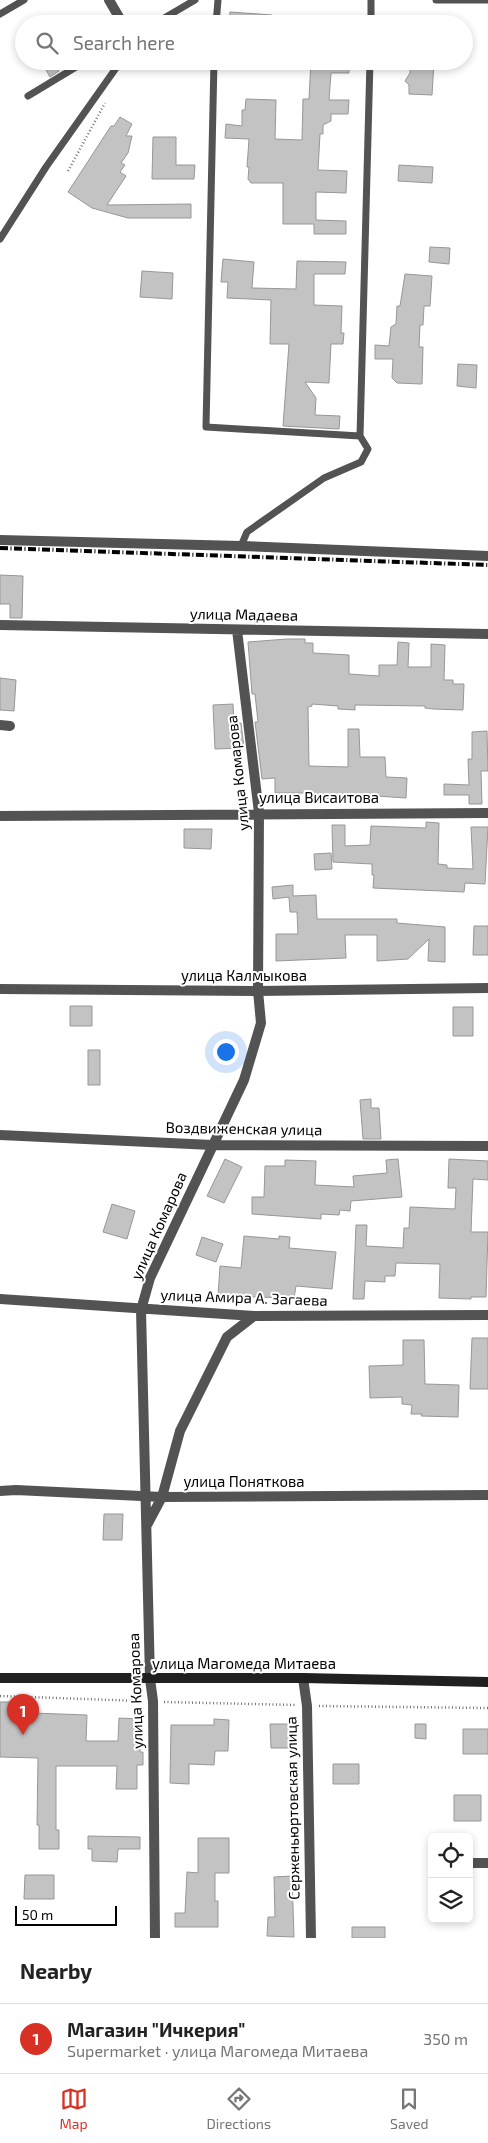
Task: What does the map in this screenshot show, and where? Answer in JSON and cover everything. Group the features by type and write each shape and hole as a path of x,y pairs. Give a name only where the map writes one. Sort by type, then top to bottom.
{"street":[{"path":"109,0 118,15"},
{"path":"0,540 241,546 488,556"},
{"name":"улица Мадаева","path":"0,625 488,634"},
{"name":"улица Комарова","path":"155,1938 153,1701 150,1679 141,1310 150,1278 244,1080 261,1023 258,992 259,813 237,630"},
{"name":"улица Висаитова","path":"0,816 488,813"},
{"name":"улица Калмыкова","path":"0,989 258,992 488,988"},
{"name":"Воздвиженская улица","path":"0,1136 212,1146 488,1146"},
{"name":"улица Амира А. Загаева","path":"0,1299 141,1310 254,1316 488,1315"},
{"path":"146,1526 162,1497 180,1431 227,1337 254,1316"},
{"name":"улица Поняткова","path":"0,1491 16,1490 162,1497 488,1496"},
{"name":"улица Магомеда Митаева","path":"0,1678 303,1678 488,1682"},
{"name":"Серженьюртовская улица","path":"303,1678 306,1706 311,1938"},
{"path":"473,1863 488,1863"}],"lane":[{"path":"0,14 24,0"},
{"path":"169,15 195,0"},
{"path":"217,15 218,0"},
{"path":"370,15 371,0"},
{"path":"436,0 488,0"},
{"path":"28,96 71,70"},
{"path":"0,239 46,167 115,70"},
{"path":"214,70 206,427 360,436"},
{"path":"241,546 247,532 324,478 361,462 368,449 360,436 370,70"}],"path":[{"path":"68,171 106,102"},
{"path":"0,1696 306,1706 488,1708"}],"building":[{"path":"230,12 272,15 230,15"},
{"path":"46,70 58,70 59,71 50,77"},
{"path":"311,70 349,70 349,73 331,73 329,100 349,100 348,114 331,114 331,121 323,125 323,134 320,134 318,170 347,171 346,193 316,192 316,220 346,221 346,234 314,234 314,224 283,224 283,183 251,183 248,179 249,167 247,167 249,139 225,138 226,124 242,126 242,110 245,110 246,99 276,100 275,139 302,140 303,99 309,99"},
{"path":"410,70 434,70 432,95 409,94 409,85 405,81"},
{"path":"120,117 132,124 126,136 132,136 128,153 121,163 125,165 120,172 126,176 107,205 191,204 191,218 128,218 92,208 68,192 111,126 114,126"},
{"path":"153,137 176,137 176,165 195,165 194,179 152,179"},
{"path":"399,165 433,167 432,183 398,181"},
{"path":"430,247 450,248 449,264 429,262"},
{"path":"223,259 254,262 252,288 296,289 297,261 346,262 345,274 314,274 314,305 342,306 341,333 344,333 343,344 331,344 329,383 305,382 316,398 315,415 340,416 339,429 283,426 289,344 270,344 271,300 227,298 228,282 221,282"},
{"path":"142,271 173,273 172,299 140,297"},
{"path":"405,274 432,276 430,306 424,306 423,325 420,325 419,347 423,347 422,384 397,383 392,378 393,359 375,359 375,345 389,346 391,327 396,324 397,306 400,306"},
{"path":"458,364 477,365 476,388 457,386"},
{"path":"0,575 23,576 22,618 10,618 10,604 0,604"},
{"path":"305,639 305,643 313,643 313,653 349,655 349,674 379,676 379,665 397,665 398,642 409,643 408,667 431,667 431,644 445,645 444,680 453,680 453,684 464,684 463,710 433,709 425,708 425,706 355,705 355,710 338,709 338,706 312,704 312,706 308,707 309,766 348,767 348,729 359,729 360,757 385,757 386,777 407,778 406,798 377,796 360,797 360,799 308,798 309,793 275,793 275,778 262,779 255,722 258,722 255,694 252,694 248,642"},
{"path":"0,678 16,680 14,711 0,710"},
{"path":"233,704 234,724 241,723 244,748 215,749 213,705"},
{"path":"487,731 488,771 481,771 482,804 469,804 469,795 444,795 444,784 469,785 468,759 472,759 472,732"},
{"path":"426,822 439,823 438,864 447,865 447,868 473,869 471,827 488,827 485,884 465,883 464,892 373,888 374,875 372,875 372,864 333,862 332,825 345,825 345,846 370,845 371,826 426,828"},
{"path":"184,829 212,829 211,849 184,848"},
{"path":"331,853 332,869 315,870 314,854"},
{"path":"293,885 293,896 316,895 317,919 397,919 397,923 445,927 445,962 428,961 429,939 408,959 377,961 377,935 345,935 346,958 276,961 276,934 298,934 297,912 290,912 289,897 273,899 272,887"},
{"path":"474,926 488,926 488,955 473,955"},
{"path":"70,1006 92,1006 92,1026 70,1026"},
{"path":"453,1007 473,1007 473,1036 453,1036"},
{"path":"88,1050 100,1050 100,1085 88,1085"},
{"path":"371,1099 371,1108 379,1108 381,1139 363,1139 360,1100"},
{"path":"225,1159 242,1167 224,1203 207,1196"},
{"path":"398,1159 402,1197 351,1201 350,1211 340,1210 339,1215 321,1214 321,1219 252,1214 252,1197 264,1197 265,1166 285,1166 285,1160 316,1161 315,1185 354,1187 353,1176 387,1173 386,1160"},
{"path":"449,1159 488,1161 488,1180 473,1179 471,1232 488,1232 486,1297 471,1297 471,1299 439,1298 440,1264 396,1263 395,1276 385,1276 385,1282 365,1281 364,1299 353,1299 356,1225 367,1225 366,1246 403,1248 404,1228 409,1228 410,1207 455,1209 456,1188 448,1188"},
{"path":"112,1204 135,1211 127,1239 103,1232"},
{"path":"244,1236 279,1239 279,1236 290,1237 289,1248 336,1252 332,1289 296,1286 294,1298 218,1296 220,1266 241,1268"},
{"path":"202,1237 223,1244 216,1262 196,1255"},
{"path":"472,1338 488,1338 488,1389 470,1389"},
{"path":"403,1340 424,1340 425,1384 459,1385 458,1417 411,1414 412,1405 402,1404 402,1397 370,1398 369,1366 403,1365"},
{"path":"104,1514 123,1514 122,1540 103,1540"},
{"path":"0,1702 32,1702 32,1713 87,1715 86,1741 118,1741 119,1718 140,1719 140,1752 143,1752 143,1765 137,1765 137,1789 116,1789 117,1766 56,1766 56,1830 59,1830 59,1849 39,1849 39,1825 37,1825 38,1758 0,1757"},
{"path":"214,1719 229,1720 228,1751 215,1751 214,1765 189,1764 189,1784 170,1783 171,1725 214,1725"},
{"path":"270,1724 292,1724 293,1748 271,1748"},
{"path":"415,1724 426,1724 426,1739 415,1738"},
{"path":"463,1729 488,1729 488,1754 463,1754"},
{"path":"333,1764 359,1764 359,1784 333,1784"},
{"path":"454,1795 481,1795 481,1821 454,1821"},
{"path":"88,1836 140,1837 140,1849 118,1849 117,1862 92,1861 92,1849 88,1849"},
{"path":"198,1838 229,1838 229,1873 215,1873 215,1901 218,1901 218,1927 175,1927 175,1913 185,1913 187,1872 198,1873"},
{"path":"25,1875 54,1875 54,1899 24,1899"},
{"path":"292,1876 294,1937 267,1936 268,1917 275,1917 274,1877"},
{"path":"352,1927 385,1927 385,1938 352,1938"}],"railway":[{"path":"0,548 488,565"}],"place":[{"name":"Магазин \"Ичкерия\"","path":"23,1735"}]}
